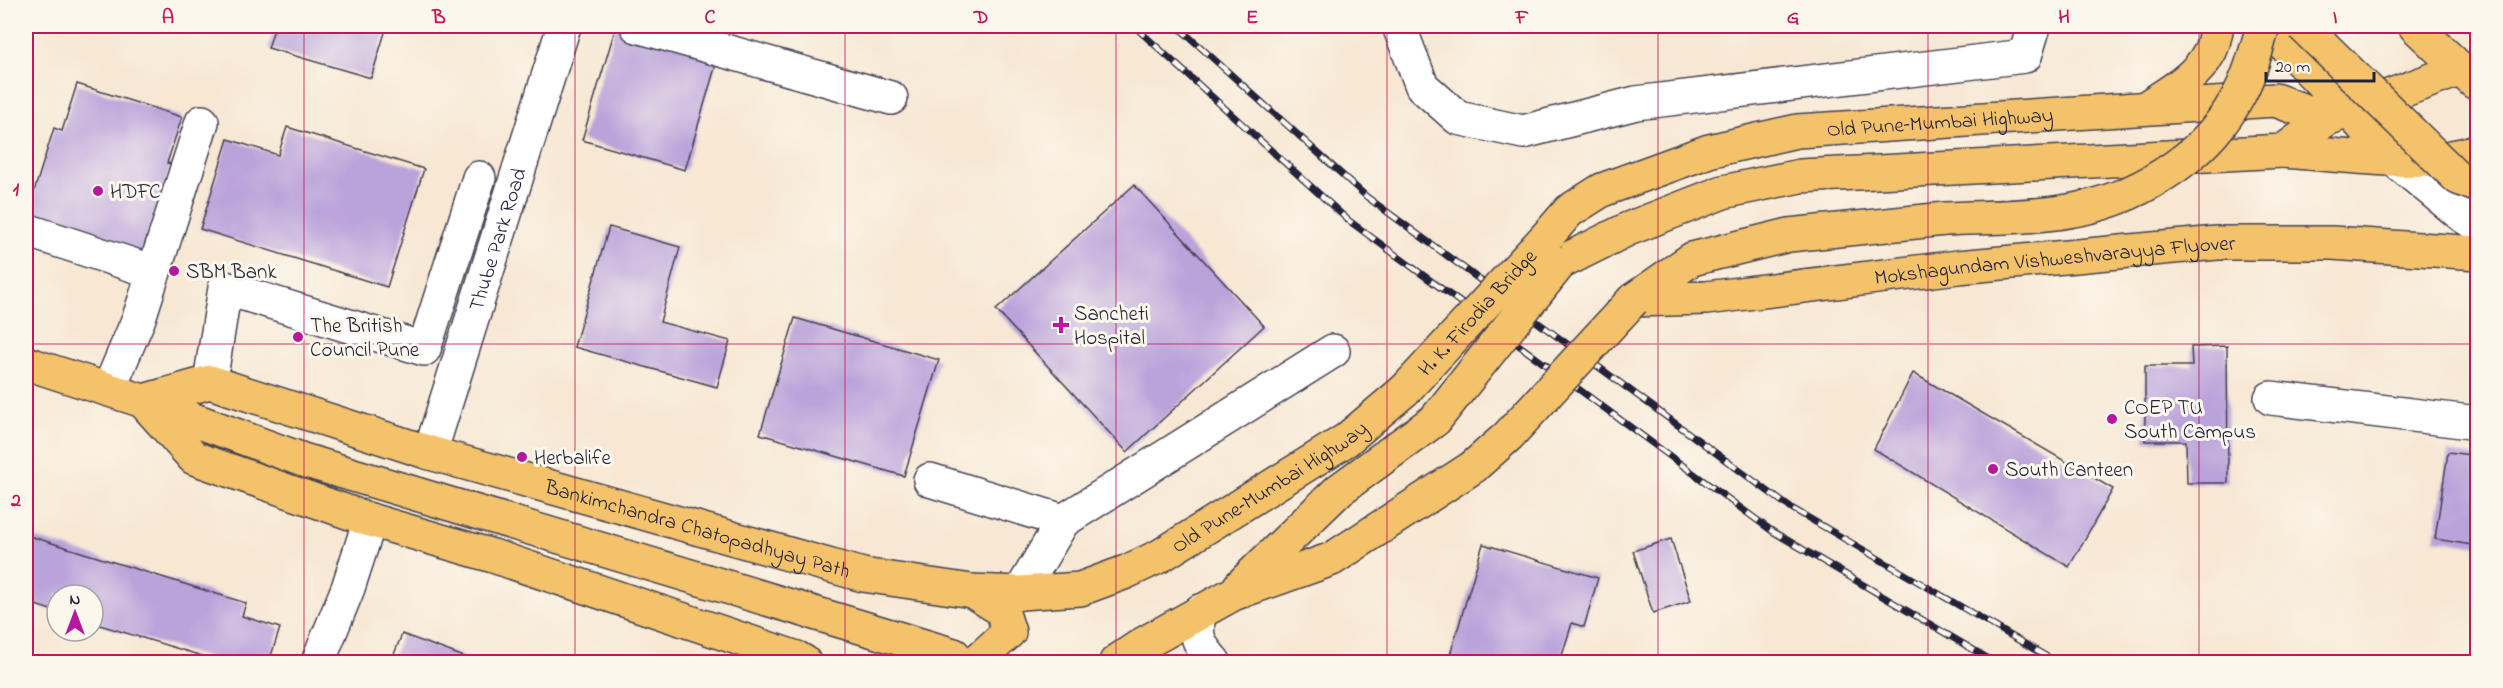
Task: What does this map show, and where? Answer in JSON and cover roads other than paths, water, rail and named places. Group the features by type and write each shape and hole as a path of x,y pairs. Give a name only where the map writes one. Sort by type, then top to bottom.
{"main road":[{"path":"2144,109 2179,86 2199,68 2210,52 2217,26"},
{"path":"2265,26 2339,115 2392,158"},
{"path":"1116,663 1143,644 1233,594 1332,559 1473,467 1508,436 1633,300 1692,259 1789,235 1945,219 2068,211 2127,195 2169,171 2206,140 2235,103 2265,26"},
{"path":"2303,26 2458,178 2478,186"},
{"path":"2415,26 2469,77"},
{"path":"2283,151 2339,115 2469,77"},
{"name":"Old Pune–Mumbai Highway","path":"1554,248 1569,211 1602,190 1709,151 1797,131 2275,99 2339,115"},
{"path":"1554,248 1628,229 1723,192 1800,176 2283,151 2428,159 2478,150"},
{"name":"Mokshagundam Vishweshvarayya Flyover","path":"1633,300 1706,298 1958,267 2217,243 2332,243 2478,254"},
{"name":"H. K. Firodia Bridge","path":"1405,390 1554,248"},
{"name":"H. K. Firodia Bridge","path":"1233,594 1339,490 1435,420 1554,248"},
{"path":"26,363 109,388 303,460 965,659 1009,632 1002,610 972,591"},
{"name":"Bankimchandra Chatopadhyay Path","path":"210,382 430,453 862,575 972,591 1020,593 1080,589 1126,572"},
{"path":"143,400 210,382"},
{"name":"Old Pune–Mumbai Highway","path":"1126,572 1160,556 1346,440 1405,390"},
{"path":"143,400 194,458 370,520 493,556 797,658 804,663"}],"street":[{"name":"Thube Park Road","path":"430,453 564,26"},
{"path":"637,26 891,98"},
{"path":"1399,26 1422,86 1458,118 1523,132 1636,103 2025,56 2034,26"},
{"path":"109,388 139,318 202,122"},
{"path":"2392,158 2463,216 2478,225"},
{"path":"210,382 225,288 424,350 479,178"},
{"path":"26,230 154,272"},
{"path":"1020,593 1063,521 1333,351"},
{"path":"2271,398 2478,423"},
{"path":"930,480 1063,521"},
{"path":"318,663 348,588 370,520"},
{"path":"1200,611 1197,625 1200,647 1214,663"}],"railway":[{"path":"1134,26 1348,220 1772,531 1994,662"},
{"path":"1177,26 1367,197 1788,506 2056,662"}],"place":[{"name":"HDFC","path":"98,191"},
{"name":"SBM Bank","path":"174,271"},
{"name":"Sancheti Hospital","path":"1061,325"},
{"name":"The British Council Pune","path":"298,337"},
{"name":"COEP TU South Campus","path":"2112,419"},
{"name":"Herbalife","path":"522,457"},
{"name":"South Canteen","path":"1993,469"}]}
